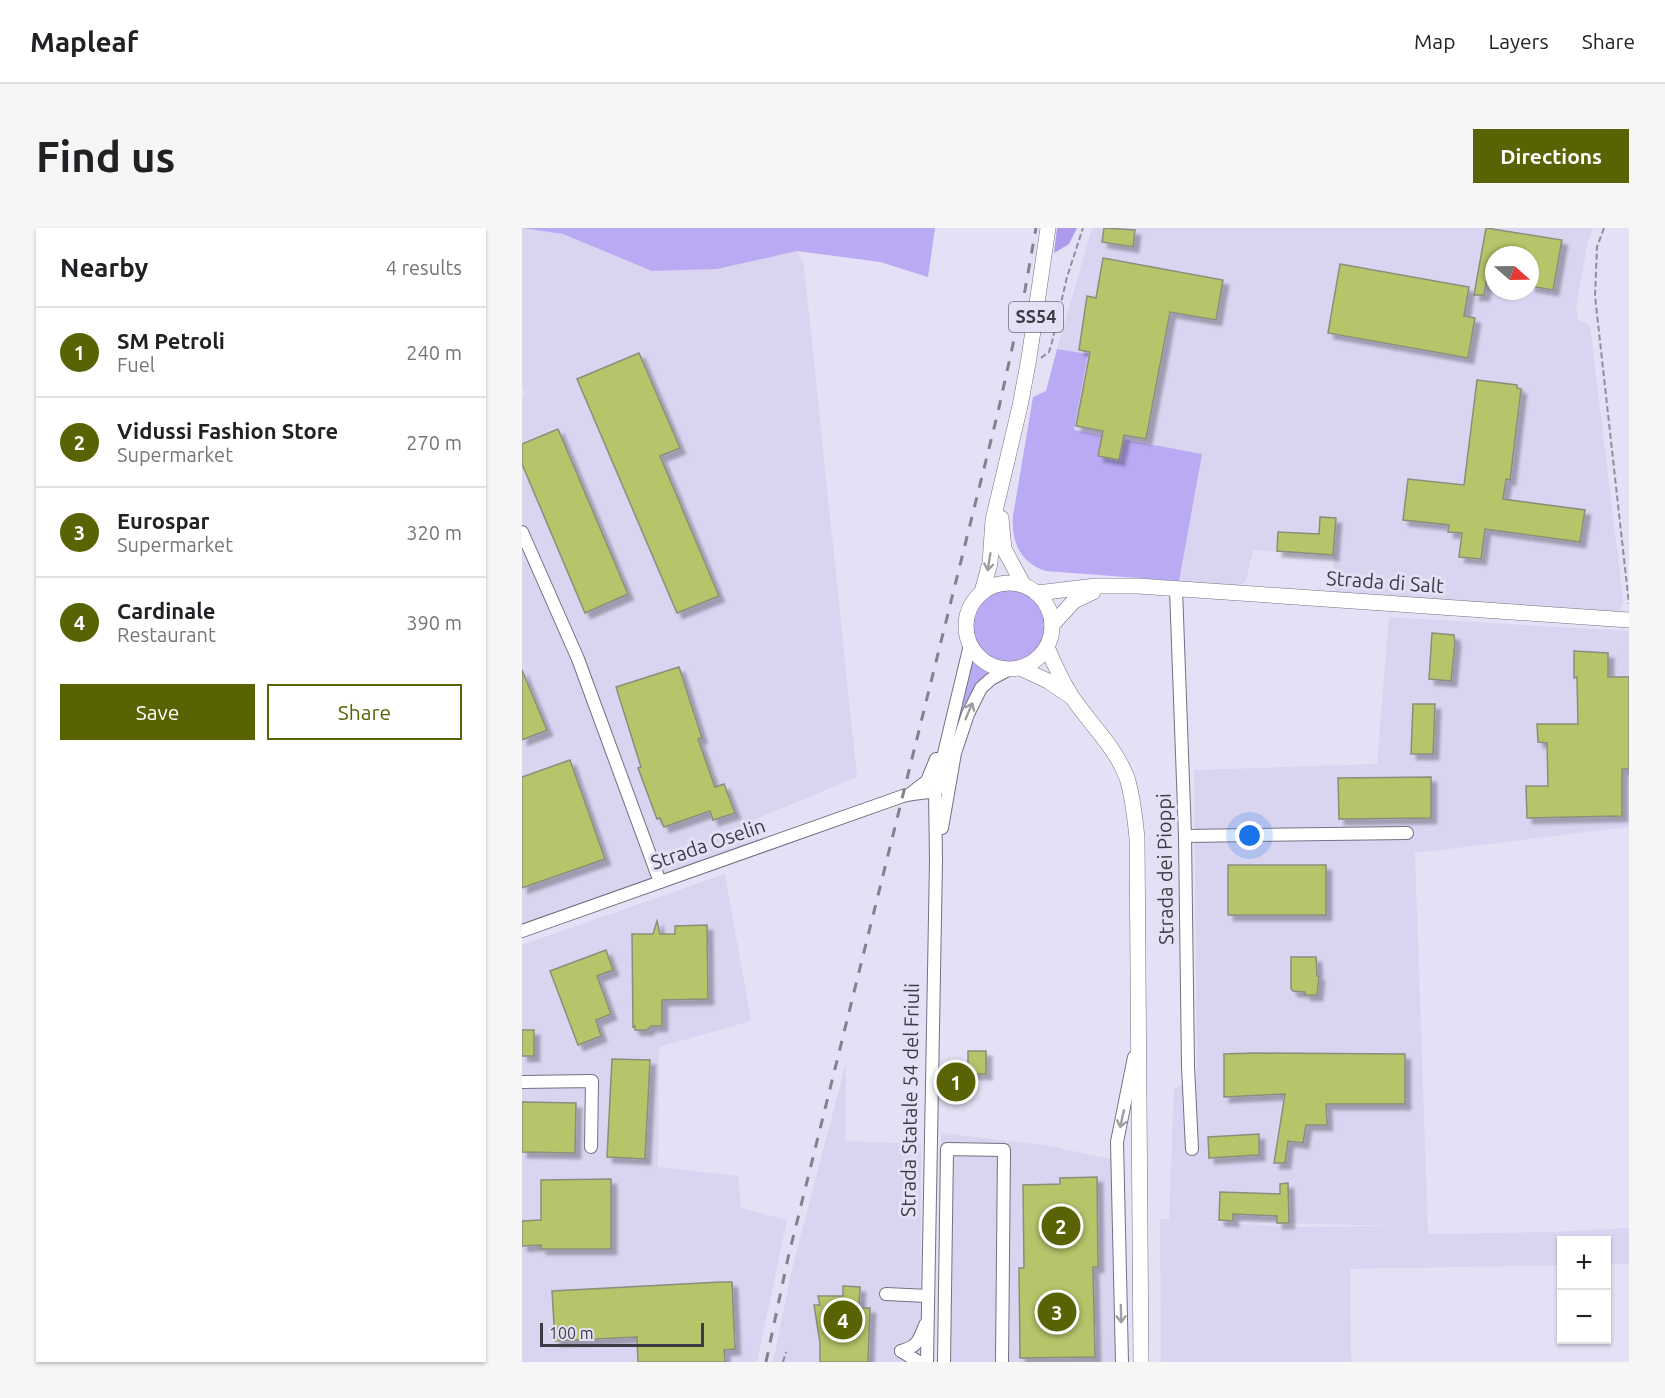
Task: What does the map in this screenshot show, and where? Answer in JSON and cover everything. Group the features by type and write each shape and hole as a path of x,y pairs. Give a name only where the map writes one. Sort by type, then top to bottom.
{"main road":[{"name":"Strada Statale 54 del Friuli","path":"970,645 966,618 970,606 982,592 990,563 993,520 1029,358 1048,228"},
{"name":"Strada Statale 54 del Friuli","path":"1000,491 1004,549 1023,585"},
{"path":"982,592 989,587 1003,583 1023,585 1037,593 1047,606 1052,625 1047,647 1073,698 1109,744 1117,758 1126,778 1135,815 1141,1362"},
{"path":"1037,593 1096,586 1138,586"},
{"path":"1052,625 1074,601 1082,596 1094,592 1138,586"},
{"name":"Strada di Salt","path":"1138,586 1629,620"},
{"path":"970,645 985,662 997,668 1015,669 1048,681 1073,698"},
{"name":"Strada Statale 54 del Friuli","path":"1015,669 1038,658 1047,647"}],"street":[{"path":"522,532 578,659 660,882"},
{"name":"Strada dei Pioppi","path":"1176,588 1185,836 1188,1066 1192,1149"},
{"name":"Strada Statale 54 del Friuli","path":"929,1362 927,1319 936,861 935,791 970,645"},
{"name":"Strada Statale 54 del Friuli","path":"936,861 952,766 960,735 981,688 991,679 1015,669"},
{"name":"Strada Statale 54 del Friuli","path":"936,861 932,813 908,795 920,788 932,772 948,698 964,673"},
{"path":"908,795 935,791 943,784 952,766"},
{"name":"Strada Oselin","path":"522,931 908,795"},
{"path":"1185,836 1407,832"},
{"path":"1122,1362 1117,1142 1138,1041"},
{"path":"522,1082 592,1081 591,1148"},
{"path":"944,1362 947,1149 1004,1150 1002,1362"},
{"path":"886,1294 928,1296"},
{"path":"920,1362 901,1351 912,1348 917,1343 927,1319"}],"path":[{"path":"1029,358 1043,358 1048,352 1067,277 1083,228"},
{"path":"1604,228 1597,247 1595,296 1629,604"},
{"path":"783,1362 786,1352"}],"shaded area":[{"path":"522,228 563,234 652,271 717,269 797,251 804,266 857,777 751,821 759,841 522,924 522,398 525,396 522,384"},
{"path":"522,228 935,228 928,277 880,262 797,251 717,269 652,271 563,234"},
{"path":"1057,228 1077,228 1069,244 1054,253"},
{"path":"1092,228 1593,228 1588,241 1576,306 1578,319 1590,326 1623,603 1615,612 1337,592 1332,586 1334,557 1253,550 1246,581 1240,585 1179,581 1201,454 1073,430 1088,354 1057,349"},
{"path":"1057,349 1088,354 1074,430 1202,454 1179,581 1046,571 1030,563 1019,550 1014,534 1013,516 1033,397 1046,391"},
{"path":"1009,588 1030,594 1040,604 1046,625 1040,646 1030,656 1009,662 988,656 978,646 972,625 978,604 988,594"},
{"path":"1389,617 1629,631 1629,827 1415,853 1428,1234 1629,1228 1629,1264 1611,1264 1611,1236 1557,1236 1557,1265 1350,1269 1351,1362 1161,1362 1160,1219 1169,1219 1174,1089 1197,1076 1194,770 1377,764","holes":["1195,1221 1398,1226 1291,1227"]},
{"path":"971,661 988,673 969,697 951,747"},
{"path":"725,874 751,1021 659,1047 658,1167 738,1176 741,1208 787,1220 757,1362 522,1362 522,945"},
{"path":"846,1063 845,1141 921,1144 920,1362 773,1362 793,1265"},
{"path":"941,1133 1044,1145 1125,1162 1126,1362 939,1362"}],"building":[{"path":"1104,228 1135,230 1133,247 1102,242"},
{"path":"1486,228 1562,240 1553,290 1539,288 1539,246 1485,246 1484,295 1474,295"},
{"path":"1103,258 1223,280 1216,320 1170,312 1146,439 1124,435 1119,460 1098,456 1103,431 1076,426 1090,352 1079,350 1087,296 1096,298"},
{"path":"1340,264 1469,287 1464,316 1475,318 1468,358 1328,333"},
{"path":"639,353 680,448 660,456 719,596 677,613 577,379"},
{"path":"1477,380 1517,385 1517,388 1521,389 1510,480 1506,479 1503,499 1585,510 1580,542 1485,529 1481,559 1459,557 1462,533 1448,532 1449,525 1403,520 1408,479 1464,485"},
{"path":"558,429 628,594 585,613 522,464 522,444"},
{"path":"1320,517 1336,518 1333,555 1277,551 1278,532 1319,534"},
{"path":"1432,633 1454,635 1451,681 1429,679"},
{"path":"1574,651 1608,653 1608,677 1629,677 1629,769 1622,769 1622,816 1527,818 1526,786 1548,786 1547,743 1538,742 1537,724 1578,724"},
{"path":"679,667 702,738 698,739 715,787 724,784 735,813 713,820 710,811 664,827 660,818 657,819 638,768 641,767 616,687"},
{"path":"522,670 547,730 522,740"},
{"path":"1413,704 1435,704 1433,754 1411,754"},
{"path":"570,760 605,859 522,888 522,777"},
{"path":"1431,777 1431,818 1339,819 1338,778"},
{"path":"1228,865 1326,865 1326,915 1228,915"},
{"path":"657,921 660,934 675,934 675,926 707,925 708,999 662,1000 662,1026 635,1030 635,1026 633,1027 632,934 653,934"},
{"path":"606,950 613,970 597,976 611,1014 596,1020 601,1036 578,1045 550,971"},
{"path":"1291,957 1316,957 1317,976 1319,976 1317,995 1305,995 1305,992 1291,989"},
{"path":"522,1030 534,1030 534,1056 522,1056"},
{"path":"968,1051 986,1051 986,1074 968,1074"},
{"path":"1224,1054 1405,1054 1405,1104 1326,1104 1327,1125 1306,1125 1303,1143 1288,1141 1285,1163 1274,1163 1285,1094 1224,1097"},
{"path":"612,1059 650,1060 645,1159 607,1157"},
{"path":"522,1102 576,1103 575,1153 522,1152"},
{"path":"1259,1134 1259,1155 1209,1158 1208,1137"},
{"path":"1097,1177 1098,1267 1093,1267 1095,1357 1020,1358 1019,1268 1024,1268 1023,1185 1060,1184 1060,1178"},
{"path":"611,1179 611,1249 541,1249 541,1245 522,1246 522,1221 541,1220 541,1180"},
{"path":"1288,1183 1289,1223 1277,1223 1277,1216 1233,1214 1233,1221 1219,1220 1220,1192 1280,1194 1280,1184"},
{"path":"732,1282 735,1349 724,1350 725,1362 638,1362 637,1337 555,1341 552,1291"},
{"path":"843,1286 860,1287 859,1308 870,1308 868,1362 820,1362 820,1343 814,1305 820,1305 818,1296 843,1296"}],"railway":[{"path":"766,1362 788,1258 998,412 1036,228"}],"place":[{"name":"SM Petroli","path":"956,1082"},
{"name":"Vidussi Fashion Store","path":"1061,1226"},
{"name":"Eurospar","path":"1057,1312"},
{"name":"Cardinale","path":"843,1320"}]}
